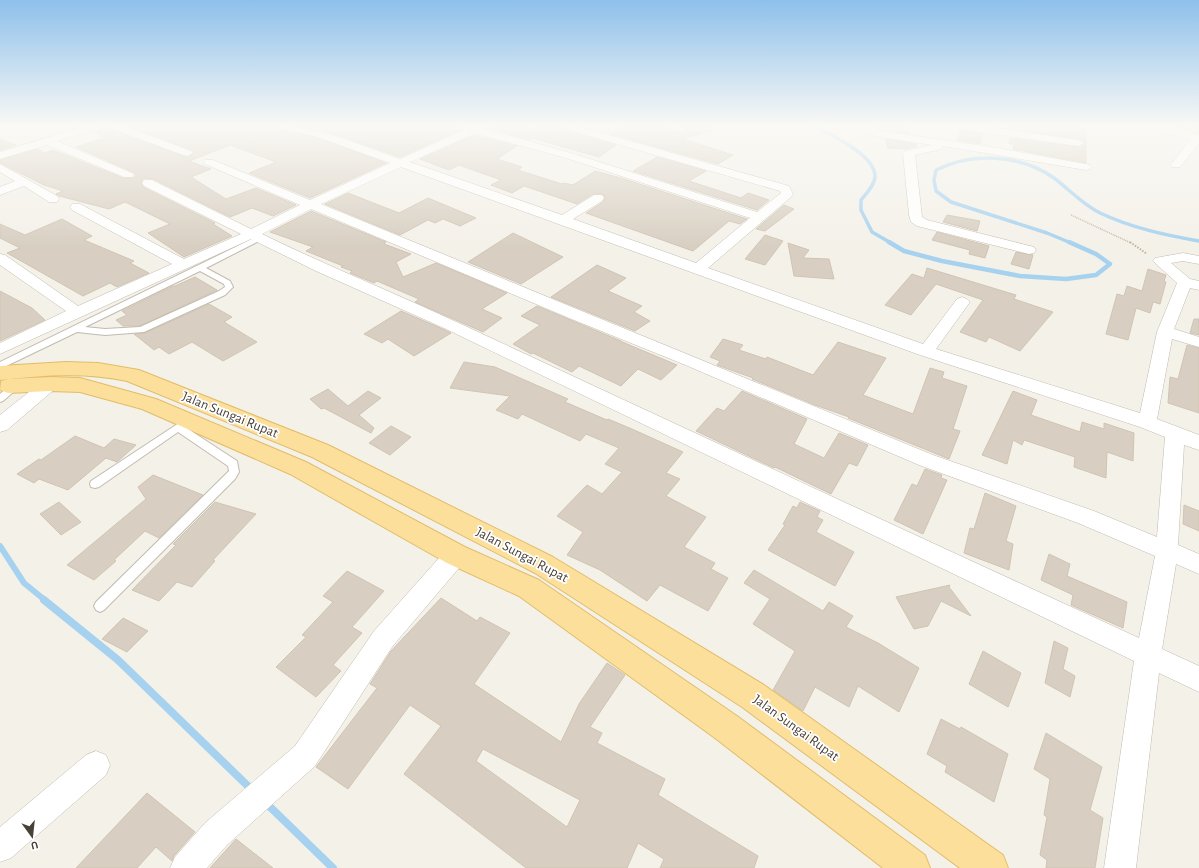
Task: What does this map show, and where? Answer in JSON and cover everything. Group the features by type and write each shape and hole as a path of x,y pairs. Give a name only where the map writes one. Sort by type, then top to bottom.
{"main road":[{"name":"Jalan Sungai Rupat","path":"3,382 45,368 80,367 109,370 132,375 320,451 551,569 753,696 990,868"},
{"name":"Jalan Sungai Rupat","path":"3,382 80,385 149,404 183,423 298,468 456,554 529,588 726,727 912,868"},
{"path":"298,468 320,451"}],"street":[{"path":"0,167 53,199"},
{"path":"108,167 128,175"},
{"path":"220,167 575,315 689,360 926,460 1086,517 1199,564"},
{"path":"0,349 183,264 255,237 311,204 392,167"},
{"path":"410,167 926,351 1147,422 1199,444"},
{"path":"603,167 759,217"},
{"path":"698,270 787,194 786,189 707,167"},
{"path":"910,167 916,219 922,223 1029,250"},
{"path":"0,190 24,182"},
{"path":"148,183 255,237 452,326 610,402 1199,679"},
{"path":"563,220 598,198"},
{"path":"76,207 183,264"},
{"path":"1160,261 1183,257 1199,260"},
{"path":"0,258 77,312"},
{"path":"1147,422 1165,332 1192,284 1160,261"},
{"path":"926,351 962,302"},
{"path":"1165,332 1199,342"},
{"path":"0,425 50,384"},
{"path":"1120,868 1148,655 1167,550 1175,435"},
{"path":"186,868 216,834 305,756 383,639 456,554"},
{"path":"0,847 96,765"}],"lane":[{"path":"3,382 74,329 200,268 255,237"},
{"path":"74,329 105,332 141,330 222,294 229,287 227,283 200,268"},
{"path":"95,484 183,423 233,464 234,472 226,482 100,606"}],"path":[{"path":"1071,215 1129,242 1160,261"}],"building":[{"path":"7,167 94,167 123,178 133,178 136,175 120,167 204,167 211,169 191,177 226,199 256,188 296,205 273,216 252,208 230,217 153,179 144,178 141,182 143,187 215,223 213,224 232,236 184,257 148,233 170,224 125,202 109,209 59,196 56,194 63,191 44,185"},
{"path":"265,167 378,167 310,198 249,173"},
{"path":"440,167 456,167 449,170"},
{"path":"463,167 520,167 522,167 518,170 562,184 573,185 595,171 747,219 740,224 729,221 693,251 586,213 603,202 605,197 602,194 593,194 577,204 524,186 512,193 491,185 501,180"},
{"path":"641,167 690,167 706,171 689,181 741,198 748,193 769,200 757,210 633,171"},
{"path":"348,193 399,213 428,198 476,218 460,226 443,219 435,223 428,220 400,235 325,204"},
{"path":"784,205 794,209 765,231 756,229"},
{"path":"311,211 386,242 384,244 411,254 396,262 403,277 436,263 507,293 482,309 502,318 483,332 415,302 419,299 377,281 374,283 350,273 352,271 341,267 343,266 306,251 313,247 270,232"},
{"path":"947,215 980,221 977,231 943,222"},
{"path":"62,219 92,236 84,240 134,261 130,263 149,273 117,287 110,283 83,296 7,253 20,248 0,238 0,224 25,235"},
{"path":"937,232 989,246 985,258 969,254 970,250 932,240"},
{"path":"513,233 563,257 521,284 468,262"},
{"path":"765,235 783,241 765,265 745,259"},
{"path":"788,243 809,250 803,258 829,259 834,279 794,276"},
{"path":"1016,252 1033,255 1029,269 1011,264"},
{"path":"597,265 626,278 608,291 642,306 634,312 650,321 635,331 551,297"},
{"path":"927,268 1016,295 1014,299 1053,312 1020,351 989,337 986,342 960,332 983,300 936,284 911,315 885,305 912,274 924,278"},
{"path":"1148,269 1166,275 1164,281 1166,282 1160,304 1153,302 1150,313 1136,308 1128,340 1106,334 1117,294 1124,296 1127,286 1142,291"},
{"path":"195,277 217,290 140,326 123,326 116,320 127,315 122,311"},
{"path":"0,291 32,308 45,320 0,341"},
{"path":"209,304 232,317 224,322 257,342 223,361 192,342 169,354 159,347 154,350 134,334 145,333"},
{"path":"537,306 677,365 661,380 638,369 621,386 579,366 572,372 533,353 531,354 513,344 540,325 521,316"},
{"path":"401,311 451,333 414,356 388,339 382,343 364,334"},
{"path":"1194,319 1199,319 1199,335 1190,333"},
{"path":"723,339 743,345 739,350 766,359 767,357 813,375 838,342 886,358 863,395 913,414 930,368 944,372 942,378 967,386 953,429 960,431 949,459 848,418 849,417 815,405 752,379 753,378 717,365 720,361 710,357"},
{"path":"1187,345 1199,348 1199,413 1168,403 1170,377 1178,379"},
{"path":"464,362 495,367 568,399 565,402 632,429 683,452 666,473 680,479 666,496 706,517 684,547 715,563 711,569 728,578 708,611 660,585 647,601 600,570 567,555 583,532 557,516 587,485 602,494 622,472 605,464 619,448 586,434 580,441 522,414 518,419 496,410 510,396 450,388"},
{"path":"328,389 348,406 368,391 381,398 359,415 374,428 371,433 324,408 321,409 310,399"},
{"path":"742,391 807,419 794,444 824,458 839,433 868,445 857,466 849,463 831,494 696,431 717,408 724,411"},
{"path":"1013,391 1037,400 1031,415 1080,432 1082,422 1104,429 1104,423 1134,433 1133,461 1107,452 1106,478 1074,467 1075,457 1024,440 1022,445 1013,440 1007,464 982,455"},
{"path":"391,426 411,437 390,455 369,443"},
{"path":"75,436 104,448 114,439 136,445 117,462 106,458 68,490 39,479 34,483 17,474 39,459 41,460"},
{"path":"925,469 942,475 941,478 947,480 923,534 894,520 912,484 917,486"},
{"path":"153,475 203,495 159,538 145,531 114,560 116,561 94,580 67,565 146,499 138,487"},
{"path":"985,493 1016,506 1006,541 1013,544 1009,570 964,553 970,528 974,529"},
{"path":"59,502 81,522 61,535 40,514"},
{"path":"215,502 256,514 213,560 215,561 192,587 177,582 159,601 132,590 176,545 173,544"},
{"path":"800,502 820,511 817,517 823,520 816,532 854,552 835,586 768,550 785,525 783,524 793,506 797,508"},
{"path":"1184,505 1199,511 1199,531 1183,524"},
{"path":"1049,554 1070,564 1067,576 1127,602 1123,628 1071,605 1073,595 1041,580"},
{"path":"754,570 823,611 829,602 853,616 846,627 878,643 919,668 899,712 858,686 849,707 815,687 803,711 773,690 795,651 753,624 770,599 744,583"},
{"path":"347,571 384,591 352,627 362,633 333,665 341,671 316,697 276,667 306,637 302,635 333,602 323,596"},
{"path":"950,585 949,587 971,616 941,601 928,626 914,629 896,597"},
{"path":"441,598 477,621 480,617 510,633 474,684 561,742 579,704 607,663 625,675 590,727 602,733 597,743 665,779 658,795 758,856 754,868 660,868 664,859 638,843 627,868 526,868 404,774 441,726 410,705 348,789 316,767 377,688 370,684 391,651","holes":["483,749 580,800 567,827 476,761"]},
{"path":"123,618 148,631 127,652 102,639"},
{"path":"1054,641 1068,648 1063,669 1075,676 1070,697 1045,683"},
{"path":"983,651 1021,673 1008,707 969,684"},
{"path":"941,719 960,729 961,727 1008,754 994,802 945,772 947,766 927,754"},
{"path":"1046,733 1102,767 1090,810 1103,818 1095,868 1046,868 1047,860 1040,855 1047,817 1044,815 1050,779 1034,769"},
{"path":"147,793 195,832 174,856 172,861 156,847 137,868 76,868"},
{"path":"236,839 273,868 210,868"}],"waterway":[{"path":"872,167 875,176 874,183 861,200 861,210 872,232 891,243"},
{"path":"944,167 936,170 934,180 936,191 951,202 1047,233 1071,243"},
{"path":"1032,167 1054,178 1082,201 1100,213 1124,223 1199,241"},
{"path":"889,242 904,251 942,261 1020,276 1066,279 1096,275 1110,264 1096,254 1069,242"},
{"path":"0,546 24,583 46,601"},
{"path":"44,600 118,660 253,791"},
{"path":"265,802 333,868"}]}
